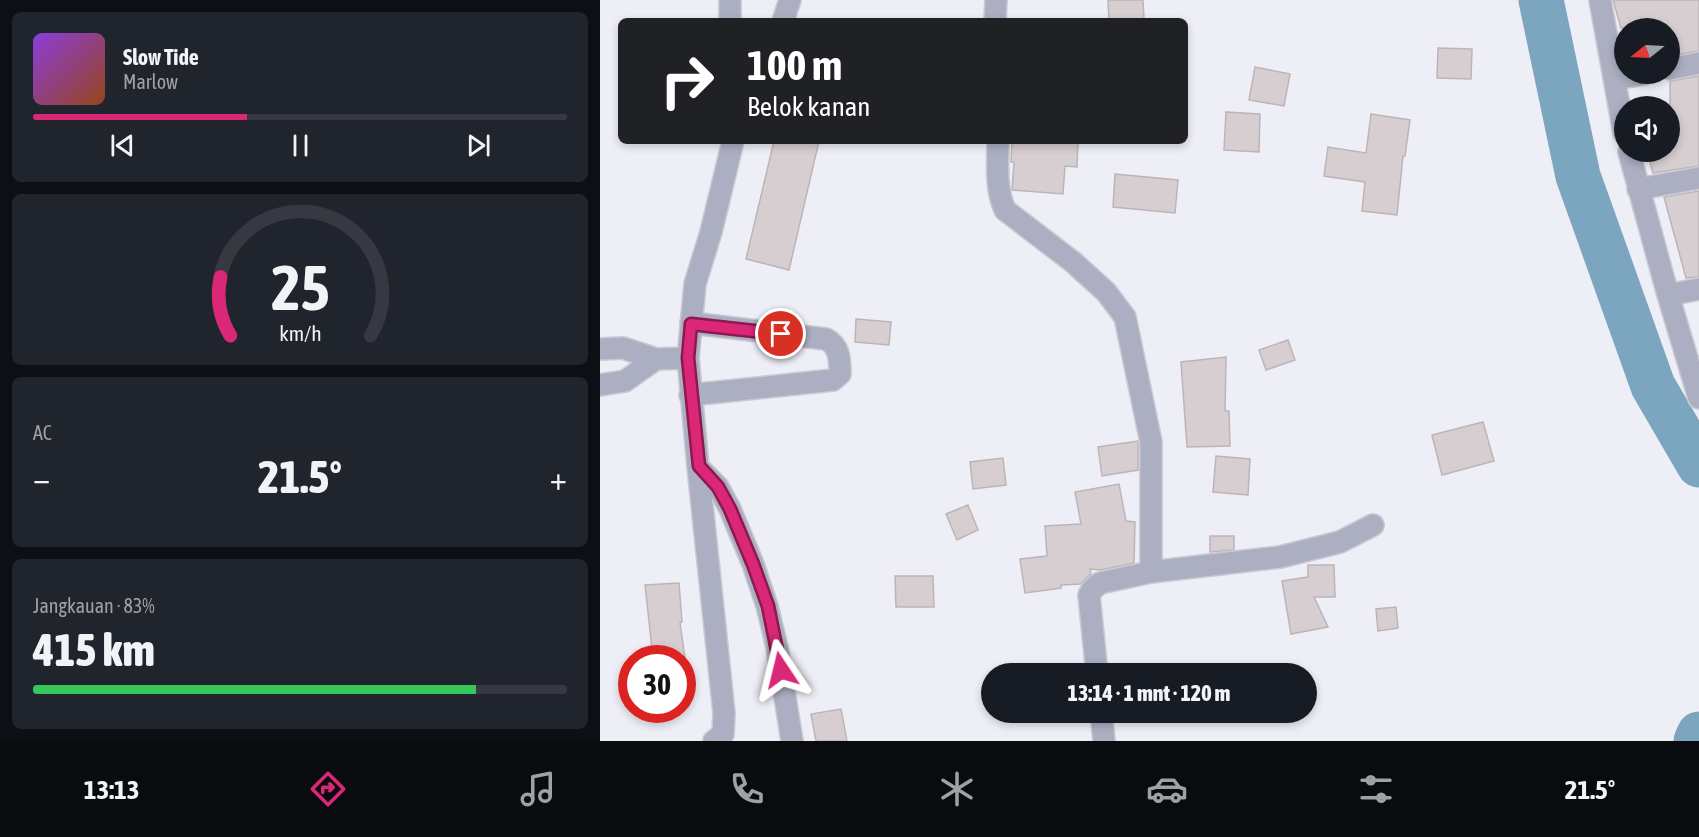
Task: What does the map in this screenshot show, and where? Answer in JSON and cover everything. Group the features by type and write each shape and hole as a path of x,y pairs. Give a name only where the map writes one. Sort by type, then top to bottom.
{"street":[{"path":"730,0 730,18"},
{"path":"784,18 790,0"},
{"path":"995,18 996,0"},
{"path":"1600,0 1614,74"},
{"path":"1680,67 1699,63"},
{"path":"714,741 723,734 724,713 688,358 695,284 711,232 732,144"},
{"path":"998,144 997,182 999,196 1005,210 1073,262 1106,292 1125,316 1151,442 1152,572"},
{"path":"1631,162 1699,398"},
{"path":"1638,189 1699,178"},
{"path":"1668,295 1699,289"},
{"path":"690,395 833,380 840,374 840,357 834,345 826,339 691,324"},
{"path":"600,350 623,348 656,359 688,358"},
{"path":"600,385 625,381 656,359"},
{"path":"699,466 718,487 726,502 753,564 768,606 792,741"},
{"path":"1096,663 1090,592 1100,583 1152,572 1280,557 1340,542 1373,525"},
{"path":"1102,723 1104,741"}],"building":[{"path":"1108,0 1143,0 1144,18 1109,18"},
{"path":"1613,0 1699,0 1699,51 1680,54 1680,18 1618,18"},
{"path":"1438,48 1472,49 1471,79 1437,78"},
{"path":"1255,67 1290,74 1284,106 1249,100"},
{"path":"1699,76 1699,166 1653,173 1650,162 1680,162 1680,96 1670,96 1670,84 1680,84 1680,79"},
{"path":"1226,112 1260,114 1259,152 1224,150"},
{"path":"1371,114 1410,120 1405,156 1403,156 1397,215 1362,211 1365,182 1324,176 1328,147 1366,153"},
{"path":"773,144 818,144 789,270 746,259"},
{"path":"1012,144 1078,144 1077,167 1065,166 1063,194 1012,190 1014,162 1011,162"},
{"path":"1115,174 1178,180 1175,213 1113,207"},
{"path":"1699,191 1699,277 1686,278 1664,197"},
{"path":"856,319 891,322 889,345 855,342"},
{"path":"1288,340 1295,360 1266,370 1259,350"},
{"path":"1226,357 1225,411 1229,411 1230,446 1187,447 1181,362"},
{"path":"1483,422 1494,461 1442,475 1432,435"},
{"path":"1138,441 1138,470 1102,476 1098,447"},
{"path":"1216,456 1250,459 1248,495 1213,492"},
{"path":"1003,458 1006,485 973,489 970,462"},
{"path":"1119,484 1126,521 1135,522 1134,563 1101,570 1090,569 1091,574 1081,584 1061,585 1061,588 1025,593 1020,559 1047,556 1045,526 1081,524 1075,492"},
{"path":"968,505 978,530 957,540 946,514"},
{"path":"1210,536 1234,536 1234,550 1210,552"},
{"path":"1308,565 1334,565 1335,597 1314,597 1328,627 1291,634 1282,581 1308,577"},
{"path":"895,576 933,576 934,607 896,607"},
{"path":"679,583 683,645 652,645 645,585"},
{"path":"1396,607 1398,628 1378,631 1376,609"},
{"path":"841,709 847,741 816,741 811,714"}],"waterway":[{"path":"1541,0 1578,176 1653,386 1699,465"},
{"path":"1696,741 1699,734"}],"route":[{"path":"781,334 691,324 688,358 699,466 718,487 730,509 753,564 768,606 781,670"}]}
